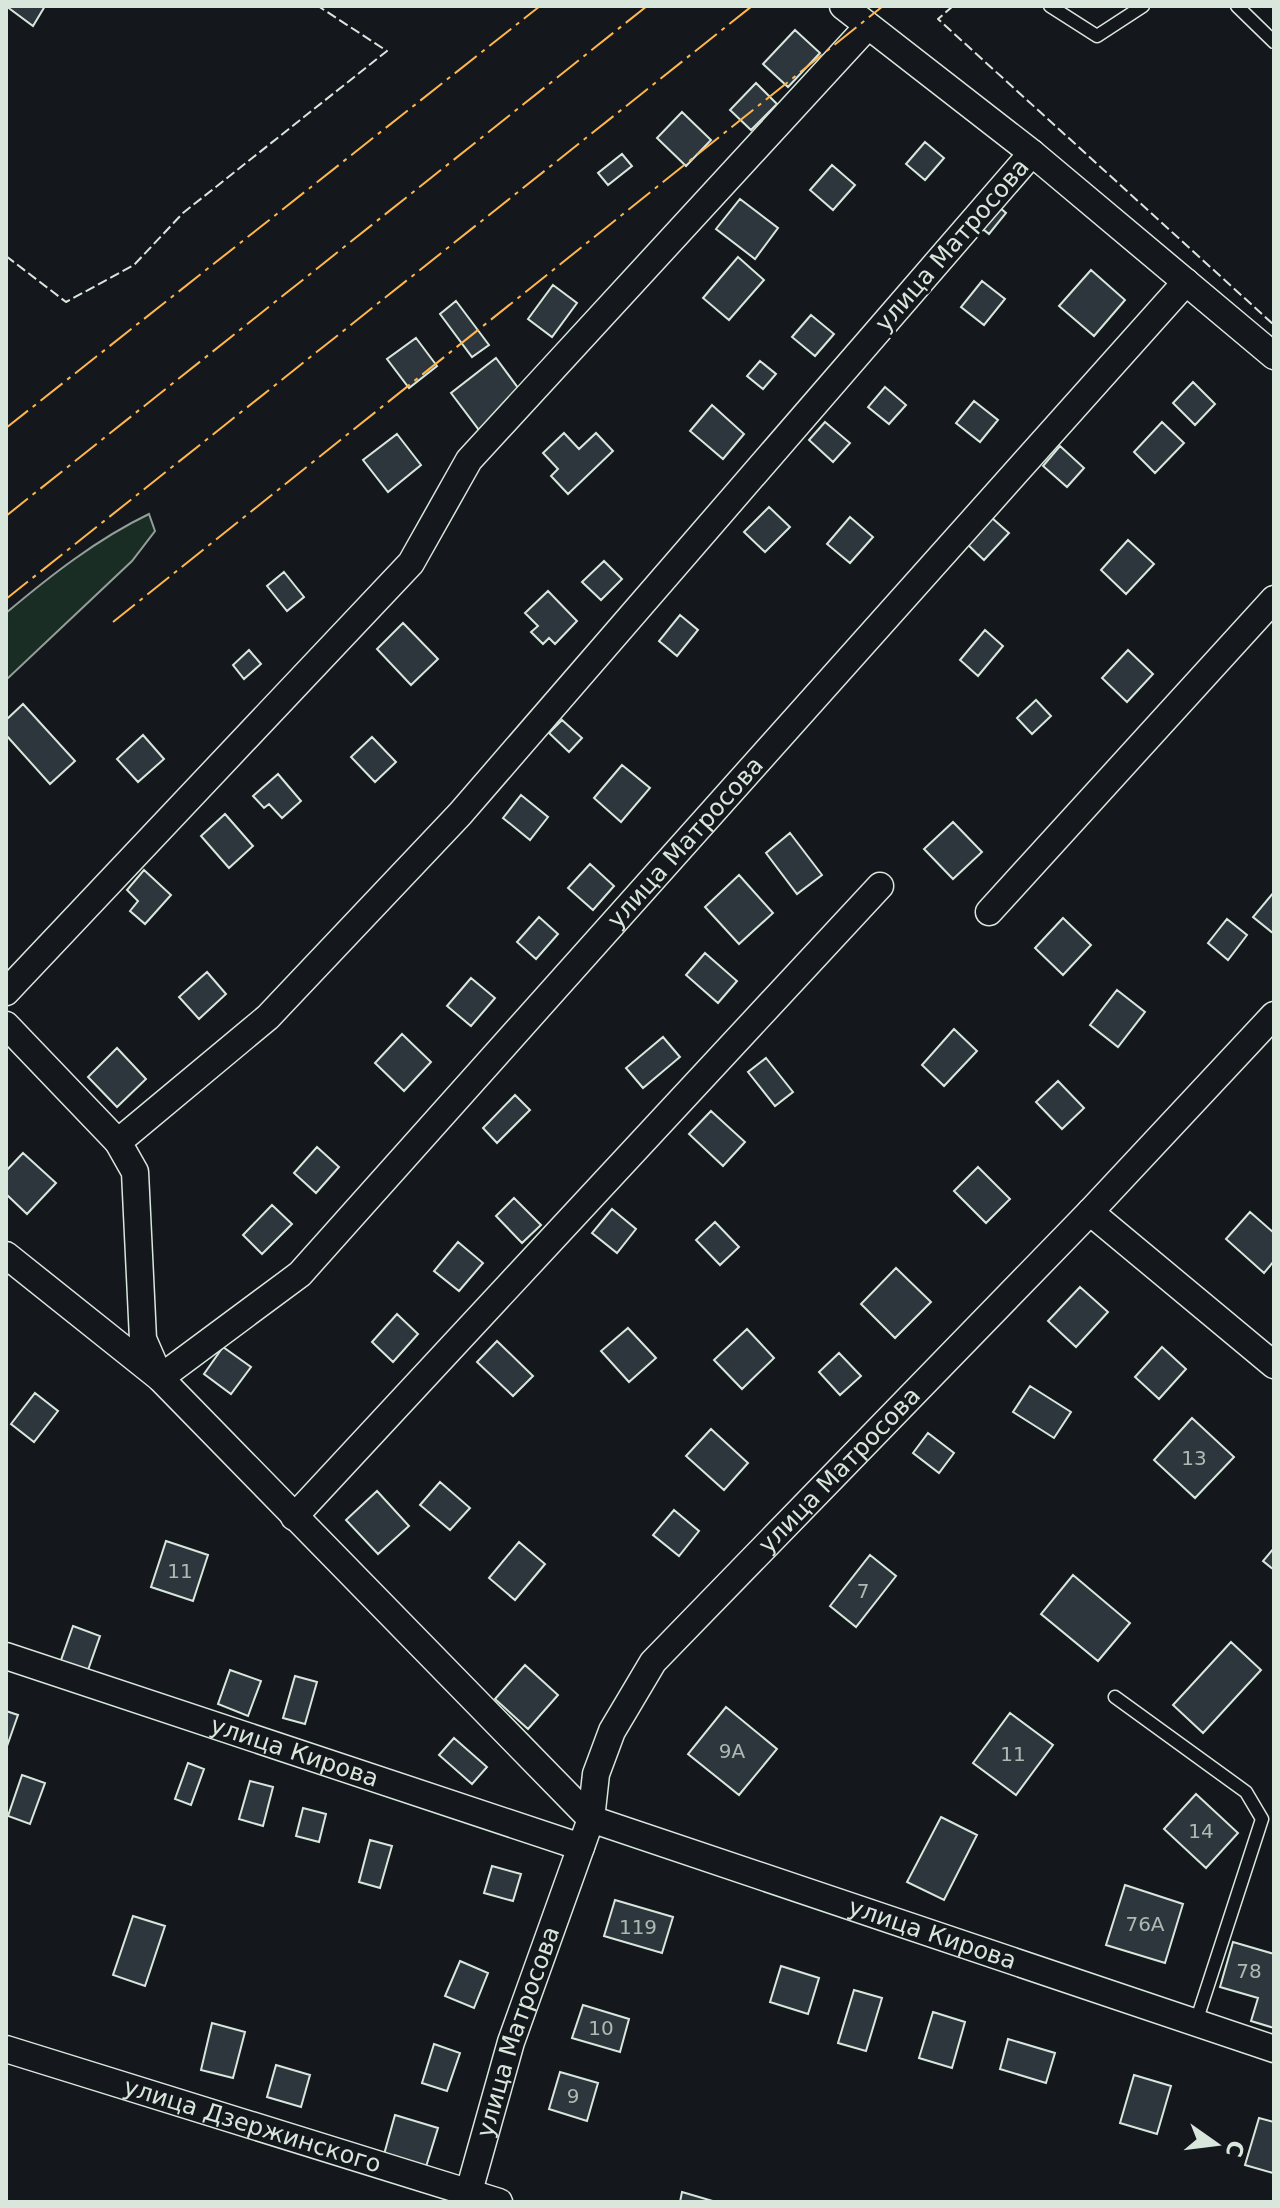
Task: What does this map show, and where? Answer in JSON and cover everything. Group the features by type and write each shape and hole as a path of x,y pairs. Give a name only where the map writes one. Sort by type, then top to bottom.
{"street":[{"name":"улица Матросова","path":"843,6 1032,153 1274,356"},
{"path":"6,992 411,563 469,460 868,26"},
{"name":"улица Матросова","path":"118,1142 268,1017 460,814 1032,153"},
{"name":"улица Матросова","path":"160,1378 300,1274 1186,282"},
{"path":"989,912 1274,599"},
{"path":"294,1517 880,886"},
{"name":"улица Матросова","path":"468,2197 511,2042 591,1819 596,1774 612,1731 653,1662 1090,1212 1274,1015"},
{"path":"6,1025 118,1142 135,1172 143,1339 160,1378"},
{"path":"1090,1212 1274,1365"},
{"path":"6,1255 160,1378 591,1819"},
{"name":"улица Кирова","path":"6,1656 581,1847"},
{"name":"улица Кирова","path":"591,1819 1274,2049"},
{"name":"улица Дзержинского","path":"6,2049 468,2197 499,2202"}],"lane":[{"path":"1050,6 1097,36 1143,6"},
{"path":"1237,6 1274,42"},
{"path":"1115,1697 1246,1792 1262,1819 1196,2022"}],"green space":[{"path":"149,514 155,531 132,561 6,680 6,613 74,559"}],"building":[{"path":"6,6 45,6 33,26"},
{"path":"795,30 820,53 788,87 763,64"},
{"path":"756,83 777,104 751,130 730,110"},
{"path":"682,112 711,140 686,166 657,138"},
{"path":"925,142 944,158 925,180 906,164"},
{"path":"622,154 632,166 608,185 598,173"},
{"path":"832,165 855,185 833,210 810,190"},
{"path":"740,199 778,228 755,259 716,229"},
{"path":"994,203 1006,213 989,234 977,224"},
{"path":"738,257 764,280 729,320 703,298"},
{"path":"1091,270 1125,300 1094,336 1059,306"},
{"path":"982,281 1005,299 984,325 961,307"},
{"path":"553,285 577,303 552,337 528,319"},
{"path":"456,301 489,345 472,357 440,314"},
{"path":"811,315 834,334 815,356 792,337"},
{"path":"416,338 437,366 409,388 387,359"},
{"path":"496,358 524,396 479,430 451,393"},
{"path":"760,361 776,374 763,389 747,376"},
{"path":"1193,382 1215,404 1195,425 1173,403"},
{"path":"885,387 906,405 889,424 868,407"},
{"path":"974,401 998,420 980,442 956,423"},
{"path":"712,405 744,434 723,459 690,431"},
{"path":"825,422 850,443 833,462 809,440"},
{"path":"1162,422 1184,443 1155,473 1134,452"},
{"path":"564,433 579,449 596,433 613,451 568,494 551,476 558,469 543,453"},
{"path":"397,434 421,465 388,492 363,460"},
{"path":"1060,446 1084,468 1067,487 1043,466"},
{"path":"769,507 790,527 765,552 744,532"},
{"path":"850,517 873,537 850,563 827,544"},
{"path":"992,518 1009,533 984,560 967,544"},
{"path":"1128,540 1154,564 1126,594 1101,570"},
{"path":"604,561 622,579 601,600 582,582"},
{"path":"284,572 304,597 287,611 267,586"},
{"path":"548,591 577,621 555,644 549,638 543,644 531,632 538,626 525,613"},
{"path":"680,615 698,630 677,656 659,641"},
{"path":"403,623 438,659 411,685 377,649"},
{"path":"985,630 1003,646 978,676 960,660"},
{"path":"249,650 261,664 244,679 233,665"},
{"path":"1128,650 1153,674 1127,702 1102,678"},
{"path":"1036,700 1051,716 1032,734 1017,718"},
{"path":"23,704 75,761 50,784 6,735 6,720"},
{"path":"562,720 582,738 569,752 549,733"},
{"path":"143,735 164,759 138,782 117,759"},
{"path":"372,737 396,762 375,782 351,757"},
{"path":"622,765 650,788 621,822 594,798"},
{"path":"278,774 301,801 282,818 269,804 264,808 253,796"},
{"path":"521,795 548,817 530,840 503,818"},
{"path":"225,814 253,846 229,868 201,836"},
{"path":"953,822 982,852 953,879 924,849"},
{"path":"790,833 822,875 797,894 766,853"},
{"path":"590,864 614,886 593,910 568,888"},
{"path":"144,870 171,895 145,924 130,911 138,901 127,890"},
{"path":"739,875 773,913 739,944 705,907"},
{"path":"1274,892 1274,934 1253,917"},
{"path":"539,917 558,934 536,959 517,942"},
{"path":"1063,918 1091,945 1063,975 1035,948"},
{"path":"1227,919 1247,935 1228,960 1208,943"},
{"path":"705,953 737,981 718,1003 686,975"},
{"path":"207,972 226,994 199,1019 179,997"},
{"path":"471,978 495,998 471,1026 447,1006"},
{"path":"1117,990 1145,1012 1118,1047 1090,1025"},
{"path":"954,1029 977,1051 944,1086 922,1065"},
{"path":"402,1034 431,1062 404,1091 375,1063"},
{"path":"663,1037 680,1057 643,1088 626,1068"},
{"path":"117,1048 146,1079 117,1107 88,1077"},
{"path":"766,1058 793,1092 775,1106 748,1072"},
{"path":"1058,1081 1084,1108 1062,1129 1036,1102"},
{"path":"515,1095 530,1110 497,1143 483,1128"},
{"path":"711,1111 745,1142 723,1166 689,1134"},
{"path":"317,1147 339,1167 316,1193 294,1173"},
{"path":"23,1153 56,1183 27,1214 6,1194 6,1171"},
{"path":"978,1167 1010,1199 986,1223 954,1191"},
{"path":"514,1198 541,1225 522,1243 496,1216"},
{"path":"272,1205 292,1224 262,1254 243,1235"},
{"path":"612,1209 636,1229 617,1253 592,1233"},
{"path":"1250,1212 1274,1233 1274,1261 1264,1273 1226,1239"},
{"path":"715,1222 739,1247 720,1265 696,1240"},
{"path":"458,1242 483,1263 459,1291 434,1271"},
{"path":"896,1268 931,1302 895,1338 861,1304"},
{"path":"1080,1287 1108,1312 1076,1347 1048,1321"},
{"path":"397,1314 418,1334 393,1362 372,1342"},
{"path":"628,1328 656,1358 629,1382 601,1351"},
{"path":"747,1329 774,1358 742,1389 714,1360"},
{"path":"497,1341 533,1376 513,1396 477,1362"},
{"path":"223,1347 251,1367 231,1394 204,1374"},
{"path":"1162,1347 1186,1369 1159,1399 1135,1377"},
{"path":"839,1353 861,1376 840,1395 819,1372"},
{"path":"1030,1386 1071,1412 1054,1438 1013,1412"},
{"path":"35,1393 58,1411 34,1442 11,1424"},
{"path":"1192,1418 1234,1457 1195,1498 1154,1460"},
{"path":"711,1429 748,1463 724,1490 686,1456"},
{"path":"928,1433 954,1453 939,1473 913,1453"},
{"path":"440,1482 470,1508 450,1530 420,1505"},
{"path":"377,1491 409,1526 378,1554 346,1520"},
{"path":"674,1510 699,1531 679,1556 653,1535"},
{"path":"166,1541 208,1555 193,1601 151,1587"},
{"path":"519,1542 545,1564 515,1600 489,1578"},
{"path":"1274,1548 1274,1570 1263,1561"},
{"path":"870,1555 896,1576 856,1627 830,1606"},
{"path":"1073,1575 1130,1623 1098,1661 1041,1614"},
{"path":"73,1626 100,1636 87,1673 60,1663"},
{"path":"1231,1642 1261,1670 1203,1733 1173,1705"},
{"path":"525,1665 558,1695 528,1729 495,1699"},
{"path":"230,1670 261,1681 248,1716 218,1704"},
{"path":"295,1676 317,1682 305,1724 283,1718"},
{"path":"726,1707 777,1749 739,1795 688,1754"},
{"path":"6,1711 18,1715 6,1749"},
{"path":"1010,1713 1053,1745 1016,1795 973,1763"},
{"path":"454,1738 487,1767 472,1784 439,1755"},
{"path":"188,1763 204,1769 191,1805 175,1799"},
{"path":"22,1775 45,1783 30,1824 8,1816"},
{"path":"250,1781 273,1787 263,1826 239,1819"},
{"path":"1196,1794 1238,1833 1206,1868 1164,1829"},
{"path":"303,1808 326,1814 319,1842 296,1836"},
{"path":"941,1817 977,1835 944,1900 907,1882"},
{"path":"370,1840 392,1846 380,1888 359,1882"},
{"path":"492,1866 521,1874 513,1901 484,1893"},
{"path":"1125,1885 1183,1904 1165,1963 1106,1945"},
{"path":"615,1900 673,1917 662,1953 604,1936"},
{"path":"133,1916 165,1926 145,1986 113,1975"},
{"path":"1233,1942 1274,1954 1274,2028 1251,2021 1258,1998 1220,1987"},
{"path":"460,1961 488,1973 474,2008 445,1996"},
{"path":"781,1966 819,1978 808,2014 770,2002"},
{"path":"854,1990 882,1998 866,2051 838,2043"},
{"path":"583,2005 629,2019 620,2052 572,2038"},
{"path":"933,2012 965,2022 952,2068 919,2058"},
{"path":"212,2023 245,2032 233,2078 201,2070"},
{"path":"1008,2039 1055,2053 1046,2083 1000,2069"},
{"path":"434,2044 460,2053 447,2091 422,2083"},
{"path":"276,2065 310,2075 301,2107 267,2097"},
{"path":"560,2072 598,2083 587,2121 549,2109"},
{"path":"1134,2075 1171,2086 1157,2134 1120,2123"},
{"path":"395,2115 438,2128 425,2170 383,2158"},
{"path":"1259,2118 1274,2122 1273,2173 1245,2165"},
{"path":"682,2192 716,2202 680,2202"}],"fence":[{"path":"6,256 66,302 134,265 183,213 387,51 318,6"},
{"path":"953,6 938,19 1274,325"}],"power":[{"path":"6,428 540,6"},
{"path":"6,516 647,6"},
{"path":"6,599 752,6"},
{"path":"113,622 883,6"}]}
